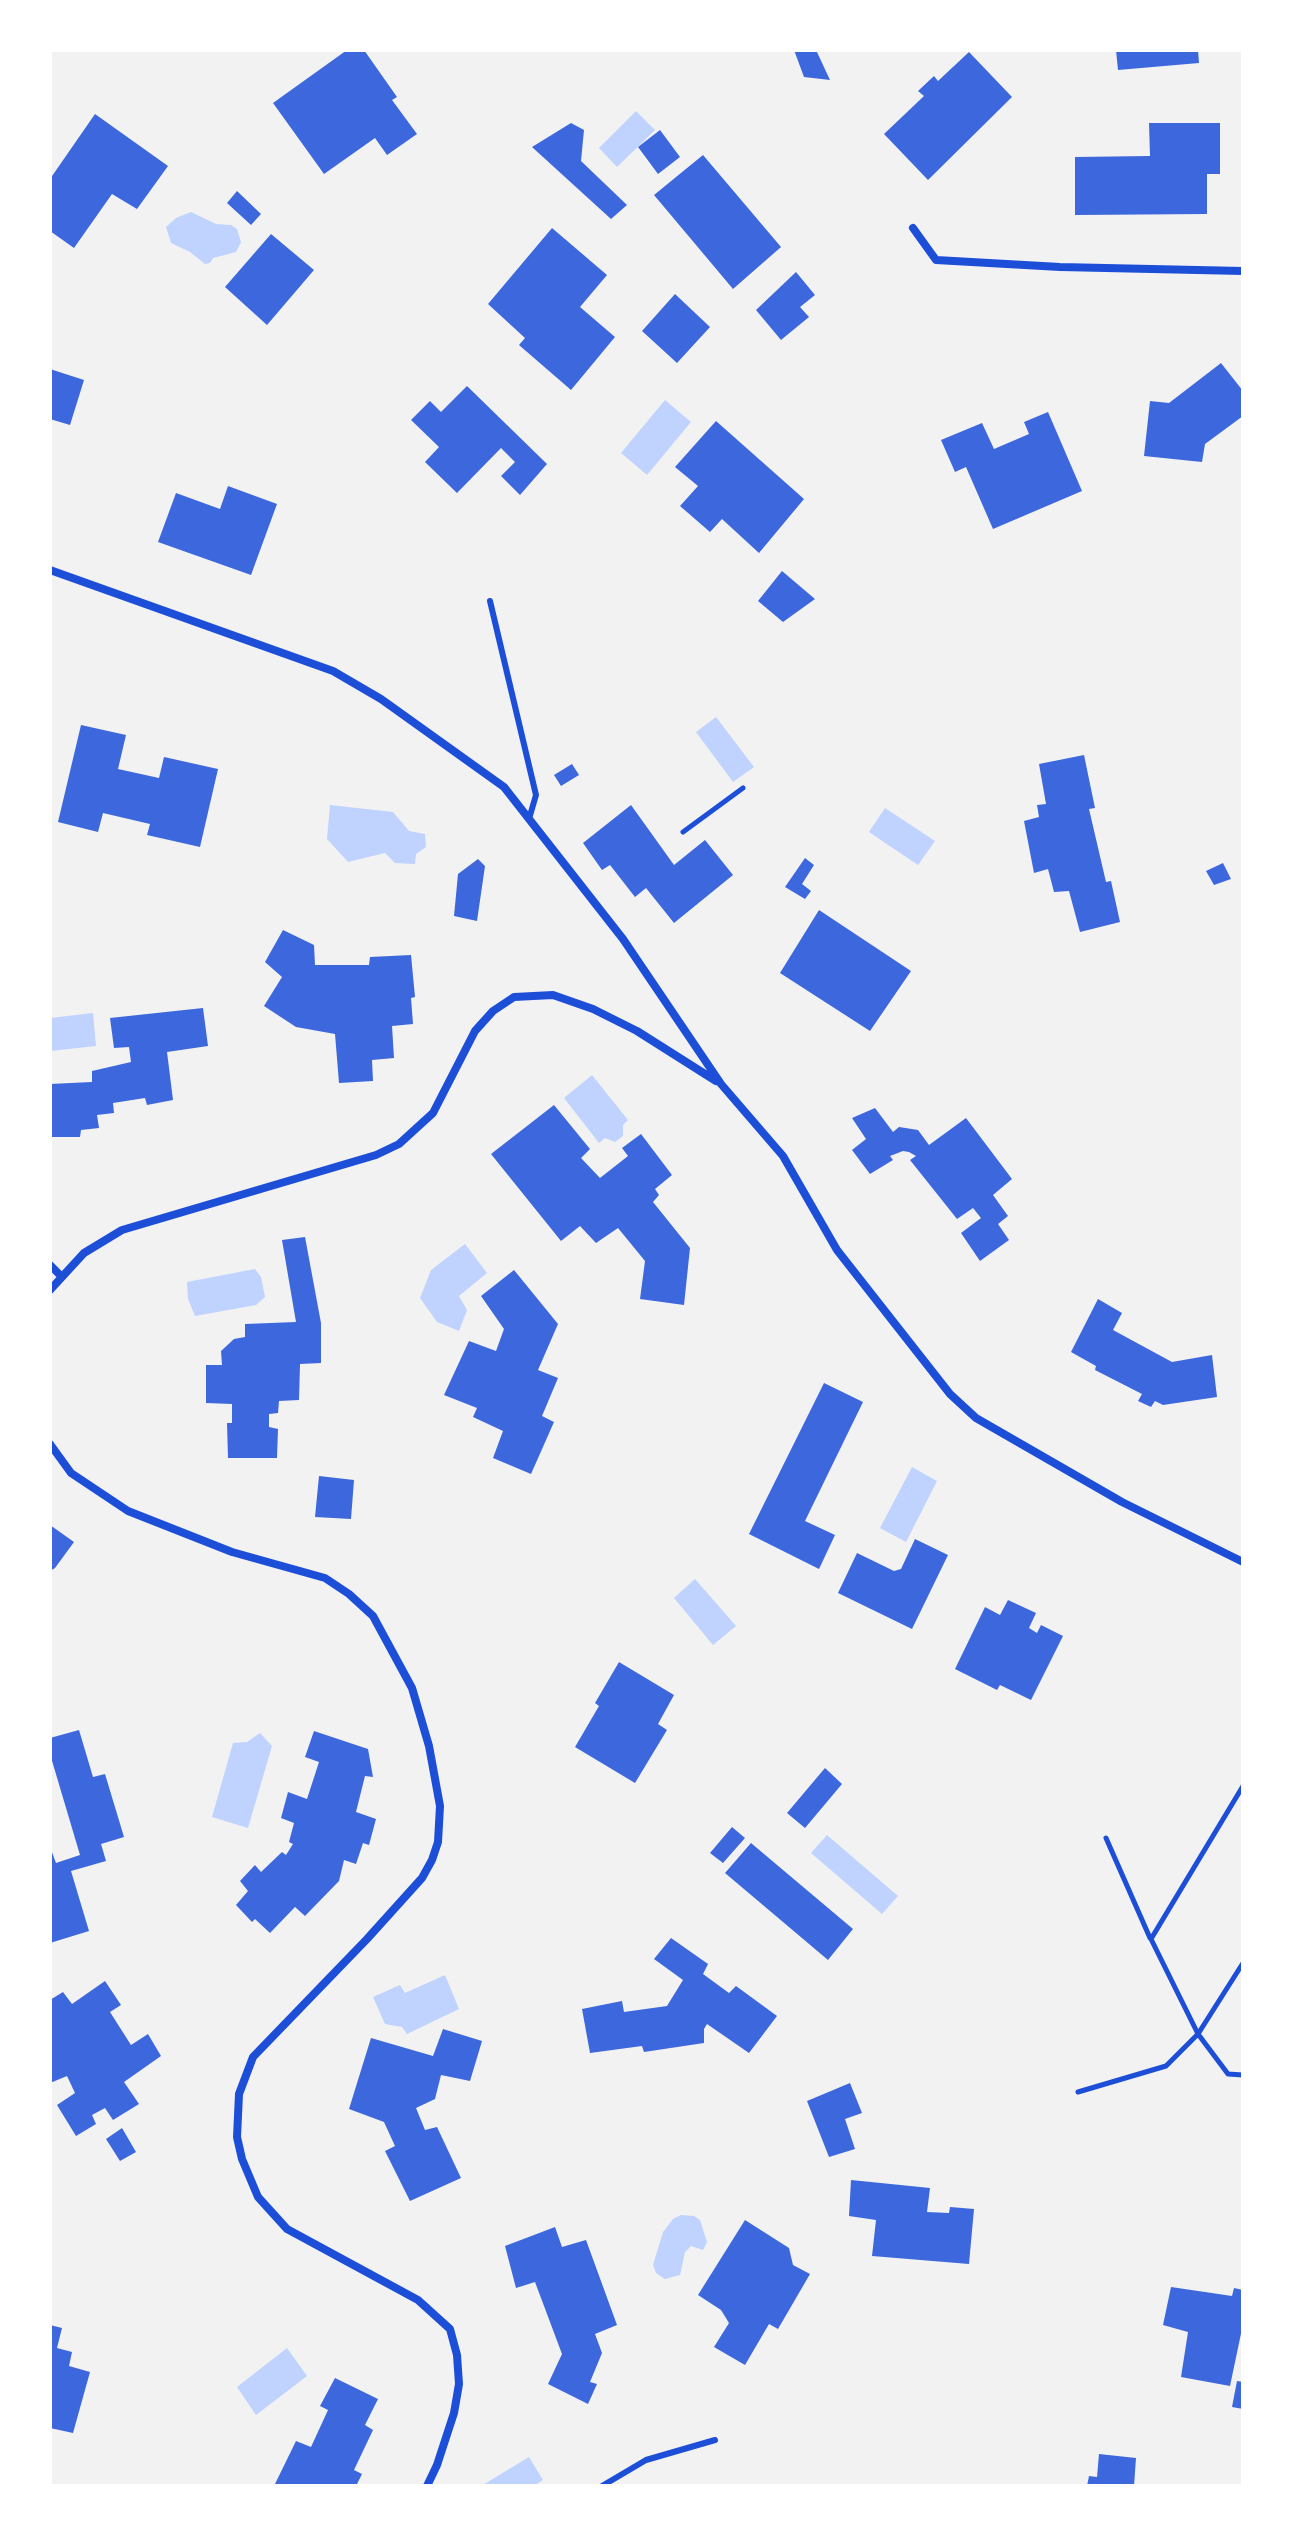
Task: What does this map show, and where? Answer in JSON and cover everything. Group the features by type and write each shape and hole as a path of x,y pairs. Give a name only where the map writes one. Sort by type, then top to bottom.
{"street":[{"path":"913,228 936,260 1060,267 1243,271"},
{"path":"50,570 333,671 381,699 504,787 623,939 721,1084 783,1156 837,1250 950,1394 976,1418 1122,1502 1243,1562"},
{"path":"50,1290 84,1253 122,1230 376,1155 399,1144 433,1113 475,1031 493,1011 514,997 553,995 593,1009 637,1031 721,1084"},
{"path":"50,1265 61,1276"},
{"path":"50,1444 71,1473 128,1511 232,1552 325,1578 349,1594 373,1616 412,1688 429,1746 440,1806 438,1842 432,1860 422,1878 367,1939 253,2057 239,2094 237,2137 242,2159 258,2197 287,2229 418,2300 450,2329 457,2355 459,2384 454,2413 427,2486"}],"lane":[{"path":"490,601 536,795 529,819"},
{"path":"602,2486 646,2460 715,2440"}],"path":[{"path":"683,832 743,788"},
{"path":"1151,1939 1243,1786"},
{"path":"1106,1838 1198,2034 1228,2074 1243,2075"},
{"path":"1078,2092 1166,2066 1198,2034 1243,1963"}],"water":[{"path":"636,111 655,130 617,167 599,148"},
{"path":"191,212 216,224 231,225 237,229 241,242 236,252 213,258 205,264 171,243 166,227 176,218"},
{"path":"665,400 691,422 647,475 621,453"},
{"path":"716,717 754,767 733,782 696,732"},
{"path":"330,805 393,812 409,831 425,834 426,847 416,854 415,864 395,863 385,853 348,862 327,839"},
{"path":"885,808 935,841 918,865 869,832"},
{"path":"93,1013 96,1046 50,1051 50,1018"},
{"path":"592,1075 628,1120 623,1125 623,1136 615,1142 605,1138 599,1143 564,1098"},
{"path":"465,1244 487,1273 459,1296 467,1310 459,1331 437,1322 420,1298 431,1270"},
{"path":"255,1269 261,1277 265,1297 256,1305 195,1316 188,1299 187,1282"},
{"path":"912,1467 937,1481 906,1542 880,1528"},
{"path":"695,1579 736,1626 713,1645 674,1598"},
{"path":"260,1733 272,1746 248,1828 212,1817 233,1743 247,1742"},
{"path":"827,1835 898,1896 882,1914 811,1853"},
{"path":"445,1975 459,2009 407,2034 402,2027 385,2024 373,1997 400,1985 405,1993"},
{"path":"681,2215 700,2220 707,2242 703,2250 691,2246 685,2252 680,2275 665,2279 656,2273 653,2265 663,2232 673,2219"},
{"path":"287,2348 307,2376 256,2415 237,2387"},
{"path":"529,2457 543,2480 534,2486 481,2486"}],"building":[{"path":"347,50 364,50 397,97 392,100 417,134 387,155 375,138 324,174 273,103"},
{"path":"794,50 816,50 830,80 804,77"},
{"path":"1116,50 1198,50 1199,63 1118,70"},
{"path":"969,52 1012,97 928,180 884,134 924,96 918,91 934,76 938,81"},
{"path":"95,114 168,166 137,209 112,194 74,248 50,231 50,179"},
{"path":"571,123 584,130 581,161 627,205 611,219 532,147"},
{"path":"1149,123 1220,123 1220,174 1207,174 1207,214 1075,215 1075,157 1150,156"},
{"path":"660,130 680,157 658,174 638,147"},
{"path":"703,155 781,247 733,289 654,195"},
{"path":"237,191 261,214 251,225 227,203"},
{"path":"552,228 607,275 580,307 615,337 571,390 519,345 525,338 488,304"},
{"path":"271,234 314,270 267,325 225,287"},
{"path":"796,272 815,295 800,307 809,317 781,340 756,310"},
{"path":"675,294 710,327 677,363 642,331"},
{"path":"1221,363 1243,391 1243,416 1205,444 1202,462 1144,456 1150,401 1169,403"},
{"path":"50,369 84,380 70,425 50,419"},
{"path":"467,386 547,464 520,495 501,476 515,462 501,448 457,493 425,462 439,447 411,420 430,401 441,412"},
{"path":"1048,412 1082,491 993,529 966,467 955,472 941,440 982,423 994,449 1029,434 1024,422"},
{"path":"716,421 804,499 759,553 722,519 710,532 680,506 698,486 675,467"},
{"path":"228,486 277,504 251,575 158,542 176,493 220,509"},
{"path":"782,571 815,599 783,622 758,601"},
{"path":"81,725 126,735 118,769 159,778 164,757 218,769 200,847 147,835 150,824 103,813 98,832 58,822"},
{"path":"1084,755 1095,808 1089,809 1106,882 1111,881 1120,922 1080,932 1069,891 1054,892 1048,869 1034,873 1024,821 1039,817 1037,805 1046,804 1039,764"},
{"path":"572,764 579,775 561,786 554,775"},
{"path":"631,805 674,865 705,840 733,875 674,923 646,888 635,897 610,865 602,870 583,843"},
{"path":"805,858 814,865 802,884 811,891 805,899 785,887"},
{"path":"478,859 485,866 477,921 454,916 458,874"},
{"path":"1223,863 1231,879 1214,885 1206,871"},
{"path":"819,910 911,971 870,1031 780,973"},
{"path":"283,930 314,945 315,965 369,965 370,957 411,955 415,997 411,998 413,1024 392,1026 394,1058 372,1060 373,1081 339,1083 335,1034 296,1027 264,1006 282,977 265,962"},
{"path":"203,1008 208,1046 167,1052 173,1100 147,1105 145,1098 113,1103 114,1113 97,1115 99,1128 81,1130 80,1137 50,1137 50,1084 92,1082 92,1071 131,1062 129,1047 114,1048 110,1018"},
{"path":"554,1105 590,1149 581,1158 600,1178 628,1156 622,1148 641,1134 672,1175 655,1189 659,1195 653,1202 690,1248 684,1305 640,1299 645,1261 618,1228 596,1243 580,1226 561,1241 491,1154"},
{"path":"875,1108 893,1132 899,1127 918,1130 929,1145 966,1118 1012,1179 993,1195 1008,1216 998,1224 1009,1240 980,1261 961,1233 981,1218 973,1208 957,1219 910,1160 916,1156 909,1152 890,1156 893,1160 870,1174 852,1150 866,1139 852,1118"},
{"path":"305,1237 321,1323 321,1363 300,1364 299,1400 279,1401 278,1413 269,1414 269,1427 278,1429 277,1458 228,1458 227,1423 232,1423 232,1404 206,1403 206,1365 222,1365 221,1351 234,1339 245,1337 245,1324 296,1322 282,1240"},
{"path":"514,1270 558,1324 538,1370 558,1378 542,1416 554,1422 531,1474 493,1458 503,1431 473,1417 477,1408 444,1395 469,1341 496,1351 504,1329 481,1296"},
{"path":"1098,1299 1122,1313 1113,1330 1172,1362 1212,1355 1217,1397 1163,1405 1155,1401 1151,1407 1138,1401 1142,1394 1095,1370 1096,1366 1071,1352"},
{"path":"824,1383 863,1402 805,1521 835,1535 819,1569 749,1534"},
{"path":"319,1476 354,1480 351,1519 315,1517"},
{"path":"50,1525 74,1542 50,1571"},
{"path":"915,1539 948,1555 912,1629 838,1593 857,1553 894,1571 901,1569"},
{"path":"1008,1600 1036,1613 1029,1628 1037,1633 1041,1625 1063,1636 1031,1700 1000,1685 997,1690 955,1669 985,1607 1000,1615"},
{"path":"619,1662 674,1695 658,1724 667,1730 635,1783 575,1747 599,1706 595,1703"},
{"path":"79,1730 93,1777 105,1774 124,1837 101,1844 106,1861 71,1871 89,1931 50,1943 50,1847 56,1863 80,1855 50,1754 50,1738"},
{"path":"314,1731 368,1749 373,1777 365,1776 356,1812 376,1819 369,1845 363,1843 356,1864 344,1860 339,1881 305,1916 295,1907 270,1933 255,1919 252,1922 236,1905 248,1891 240,1881 255,1865 261,1872 282,1852 286,1855 293,1844 289,1842 294,1823 281,1818 288,1792 307,1799 319,1762 305,1757"},
{"path":"825,1768 842,1784 805,1828 787,1813"},
{"path":"732,1827 745,1838 723,1863 710,1853"},
{"path":"751,1843 853,1929 828,1960 725,1873"},
{"path":"671,1938 708,1964 703,1974 729,1993 736,1986 777,2016 749,2053 707,2024 704,2043 644,2052 642,2046 590,2053 582,2009 622,2001 624,2012 667,2006 683,1980 654,1959"},
{"path":"105,1981 121,2005 110,2012 131,2045 148,2034 161,2056 124,2082 139,2104 113,2120 105,2108 92,2115 96,2124 76,2136 57,2105 75,2093 67,2076 50,2083 50,2000 63,1992 72,2004"},
{"path":"443,2029 482,2041 470,2081 441,2075 435,2099 416,2108 425,2130 437,2127 461,2178 410,2201 385,2151 395,2146 384,2122 349,2109 371,2038 433,2056"},
{"path":"850,2083 862,2113 845,2119 855,2149 829,2157 807,2101"},
{"path":"122,2128 136,2152 120,2161 106,2139"},
{"path":"851,2180 930,2188 927,2212 949,2213 950,2207 974,2209 969,2264 872,2256 876,2220 849,2216"},
{"path":"745,2220 789,2248 793,2265 810,2274 778,2329 769,2324 745,2365 714,2347 729,2323 721,2310 698,2295"},
{"path":"555,2227 562,2247 586,2240 617,2325 595,2334 602,2353 590,2382 597,2384 588,2404 548,2384 562,2354 535,2282 516,2288 505,2246"},
{"path":"1171,2287 1232,2296 1234,2288 1243,2290 1243,2324 1230,2386 1181,2377 1188,2332 1163,2325"},
{"path":"50,2325 62,2328 57,2348 72,2352 69,2366 90,2372 73,2433 50,2428"},
{"path":"335,2378 378,2399 365,2425 373,2430 354,2470 362,2474 356,2486 275,2484 296,2441 311,2447 328,2410 320,2406"},
{"path":"1237,2381 1243,2382 1243,2409 1232,2407"},
{"path":"1099,2454 1136,2458 1134,2486 1087,2486 1089,2476 1097,2477"}]}
